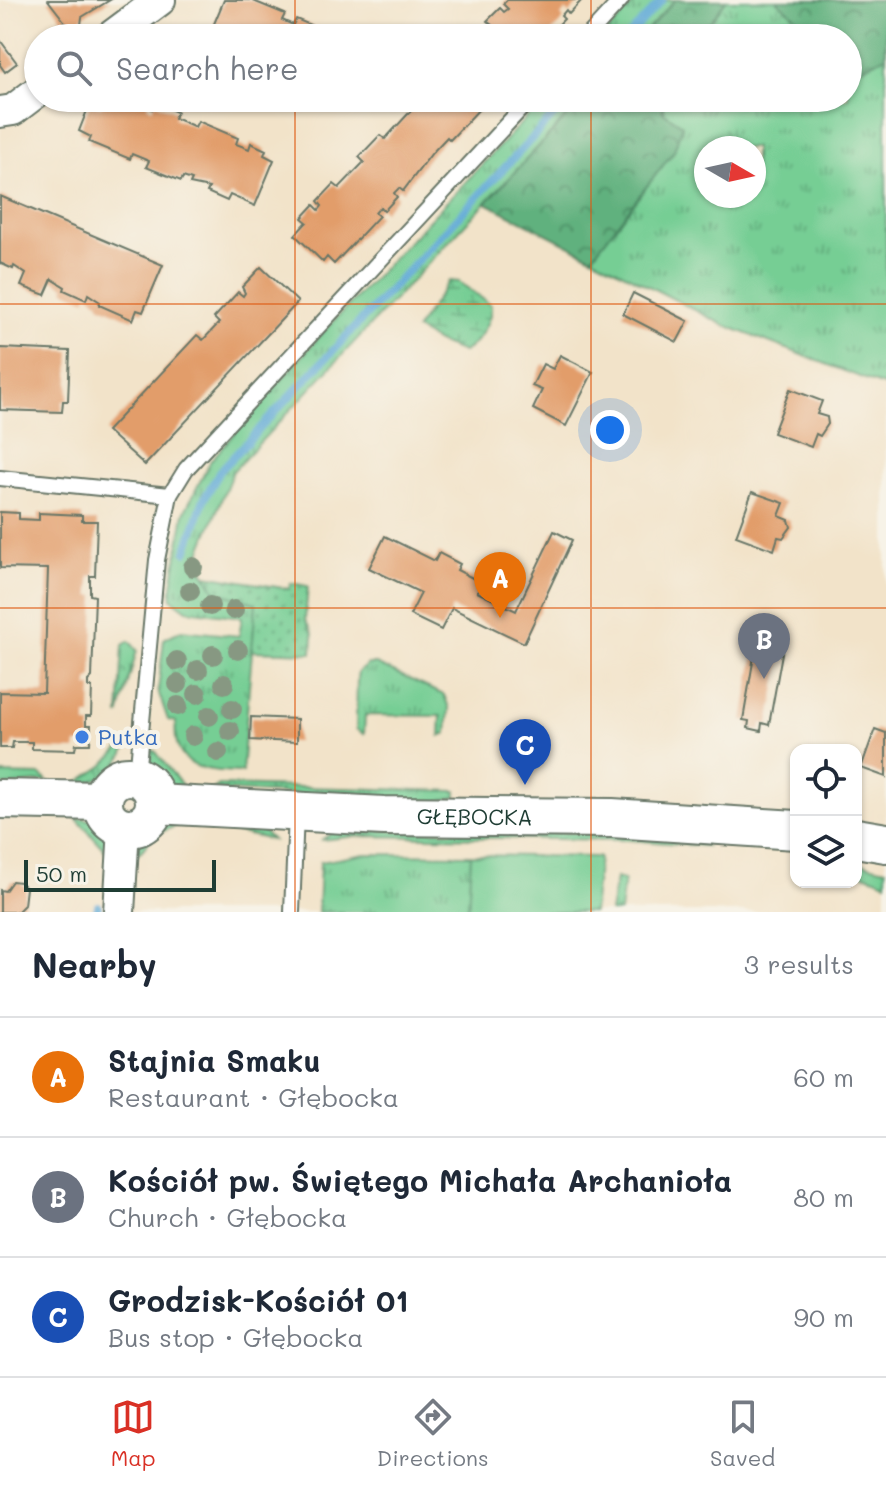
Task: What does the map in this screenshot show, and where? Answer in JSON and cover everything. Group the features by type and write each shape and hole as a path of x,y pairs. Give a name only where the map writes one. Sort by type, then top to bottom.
{"street":[{"path":"128,24 160,0"},
{"path":"0,112 13,110 24,102"},
{"path":"119,912 111,783 123,776 146,790"},
{"name":"GŁĘBOCKA","path":"146,790 297,811 384,816 612,818 790,830"},
{"path":"0,799 113,815"},
{"path":"862,839 886,843"}],"lane":[{"path":"599,24 621,0"},
{"path":"146,790 157,560 170,495 193,461 518,112"},
{"path":"0,478 170,495"},
{"path":"292,912 297,811"}],"green space":[{"path":"637,0 675,0 653,24 615,24"},
{"path":"675,0 726,0 709,24 653,24"},
{"path":"726,0 776,0 804,24 709,24"},
{"path":"776,0 886,0 886,56 862,68 862,24 804,24"},
{"path":"886,56 886,387 724,325 592,257 674,151 664,112 862,112 862,68"},
{"path":"532,112 571,112 233,471 197,560 216,592 256,603 242,772 215,771 193,765 179,750 176,722 168,720 158,691 164,639 181,630 239,636 242,617 187,610 172,599 184,513 211,460 326,329"},
{"path":"571,112 663,112 682,125 674,151 592,257 486,203"},
{"path":"449,281 459,282 491,305 483,332 463,352 437,342 416,329"},
{"path":"206,575 289,589 291,583 308,586 305,620 313,634 312,653 252,651 256,603 216,592"},
{"path":"129,641 137,650 119,716 123,645"},
{"path":"368,664 376,664 444,695 449,708 447,733 440,736 441,716 365,715 364,734 356,729 358,672"},
{"path":"122,746 127,747 108,773 93,781 76,784 103,766"},
{"path":"151,749 183,787 161,782 154,772"},
{"path":"0,774 41,775 47,781 0,786"},
{"path":"219,785 456,791 456,797 437,801 212,790"},
{"path":"76,818 92,820 102,827 108,838 108,854"},
{"path":"182,819 153,837 134,856 146,834 165,823"},
{"path":"212,820 259,827 272,840 212,827"},
{"path":"337,830 656,834 702,841 706,846 629,840 357,836 321,840"},
{"path":"365,854 471,855 468,912 318,912 320,862"},
{"path":"471,855 599,857 593,912 468,912"},
{"path":"862,863 886,869 886,882 862,873"},
{"path":"616,878 624,880 620,912 610,912"}],"building":[{"path":"48,0 110,0 82,17 81,24 67,24"},
{"path":"224,0 251,0 285,14 282,20 291,24 214,24"},
{"path":"507,0 582,0 569,14 566,10 559,24 491,24 487,21 500,8 504,12 508,9 503,4"},
{"path":"0,40 17,63 5,72 0,65"},
{"path":"86,112 177,112 174,118 195,127 198,121 238,138 236,144 249,149 251,143 266,150 264,155 274,160 255,206 230,195 227,201 207,192 209,188 190,184 192,180 183,177 181,181 146,167 149,161 132,154 130,159 89,142 91,137 79,131"},
{"path":"410,112 476,112 450,140 447,137 432,153 403,191 399,188 394,193 397,197 384,211 380,207 375,213 379,216 334,264 327,257 323,262 295,235 307,222 302,218 314,205 319,210 322,206 318,201 334,184 339,188 364,162 359,157 380,135 385,139"},
{"path":"0,196 163,265 143,312 137,310 133,320 99,305 100,302 88,294 86,300 64,290 65,287 52,279 45,295 21,286 26,274 14,266 13,269 0,263"},
{"path":"261,267 298,302 145,465 107,431 197,335 203,340 219,323 214,318 238,292 243,296 242,287"},
{"path":"633,293 688,321 677,342 623,314"},
{"path":"0,348 70,351 68,401 63,401 62,412 0,410"},
{"path":"560,355 593,372 566,426 533,409 542,390 532,386 543,364 553,369"},
{"path":"790,389 822,401 817,414 827,417 828,424 820,436 816,434 811,447 773,433"},
{"path":"752,492 784,503 779,516 789,520 791,527 783,538 778,537 774,550 736,536"},
{"path":"0,512 19,513 19,519 39,520 39,513 82,515 82,521 97,521 95,576 90,576 90,595 95,596 92,677 88,681 88,687 92,687 91,716 86,716 86,725 91,725 90,744 76,744 75,750 32,749 32,742 13,742 12,748 0,748 0,692 44,693 48,569 0,568"},
{"path":"554,531 572,540 524,643 452,608 441,630 410,615 421,593 369,568 385,536 435,561 439,553 460,564 457,570 482,583 477,592 516,611"},
{"path":"758,633 785,637 769,725 762,723 761,731 748,728 749,721 743,720"},
{"path":"251,717 297,719 297,742 250,740"},
{"path":"875,729 886,733 886,777 862,768"},
{"path":"12,881 20,882 26,888 24,905 17,912 0,912 0,890 5,891"}],"waterway":[{"path":"640,24 662,0"},
{"path":"186,552 204,499 220,471 557,112"},
{"path":"97,912 98,906"}],"place":[{"name":"Stajnia Smaku","path":"500,618"},
{"name":"Kościół pw. Świętego Michała Archanioła","path":"764,679"},
{"name":"Putka","path":"82,737"},
{"name":"Grodzisk-Kościół 01","path":"525,785"}]}
